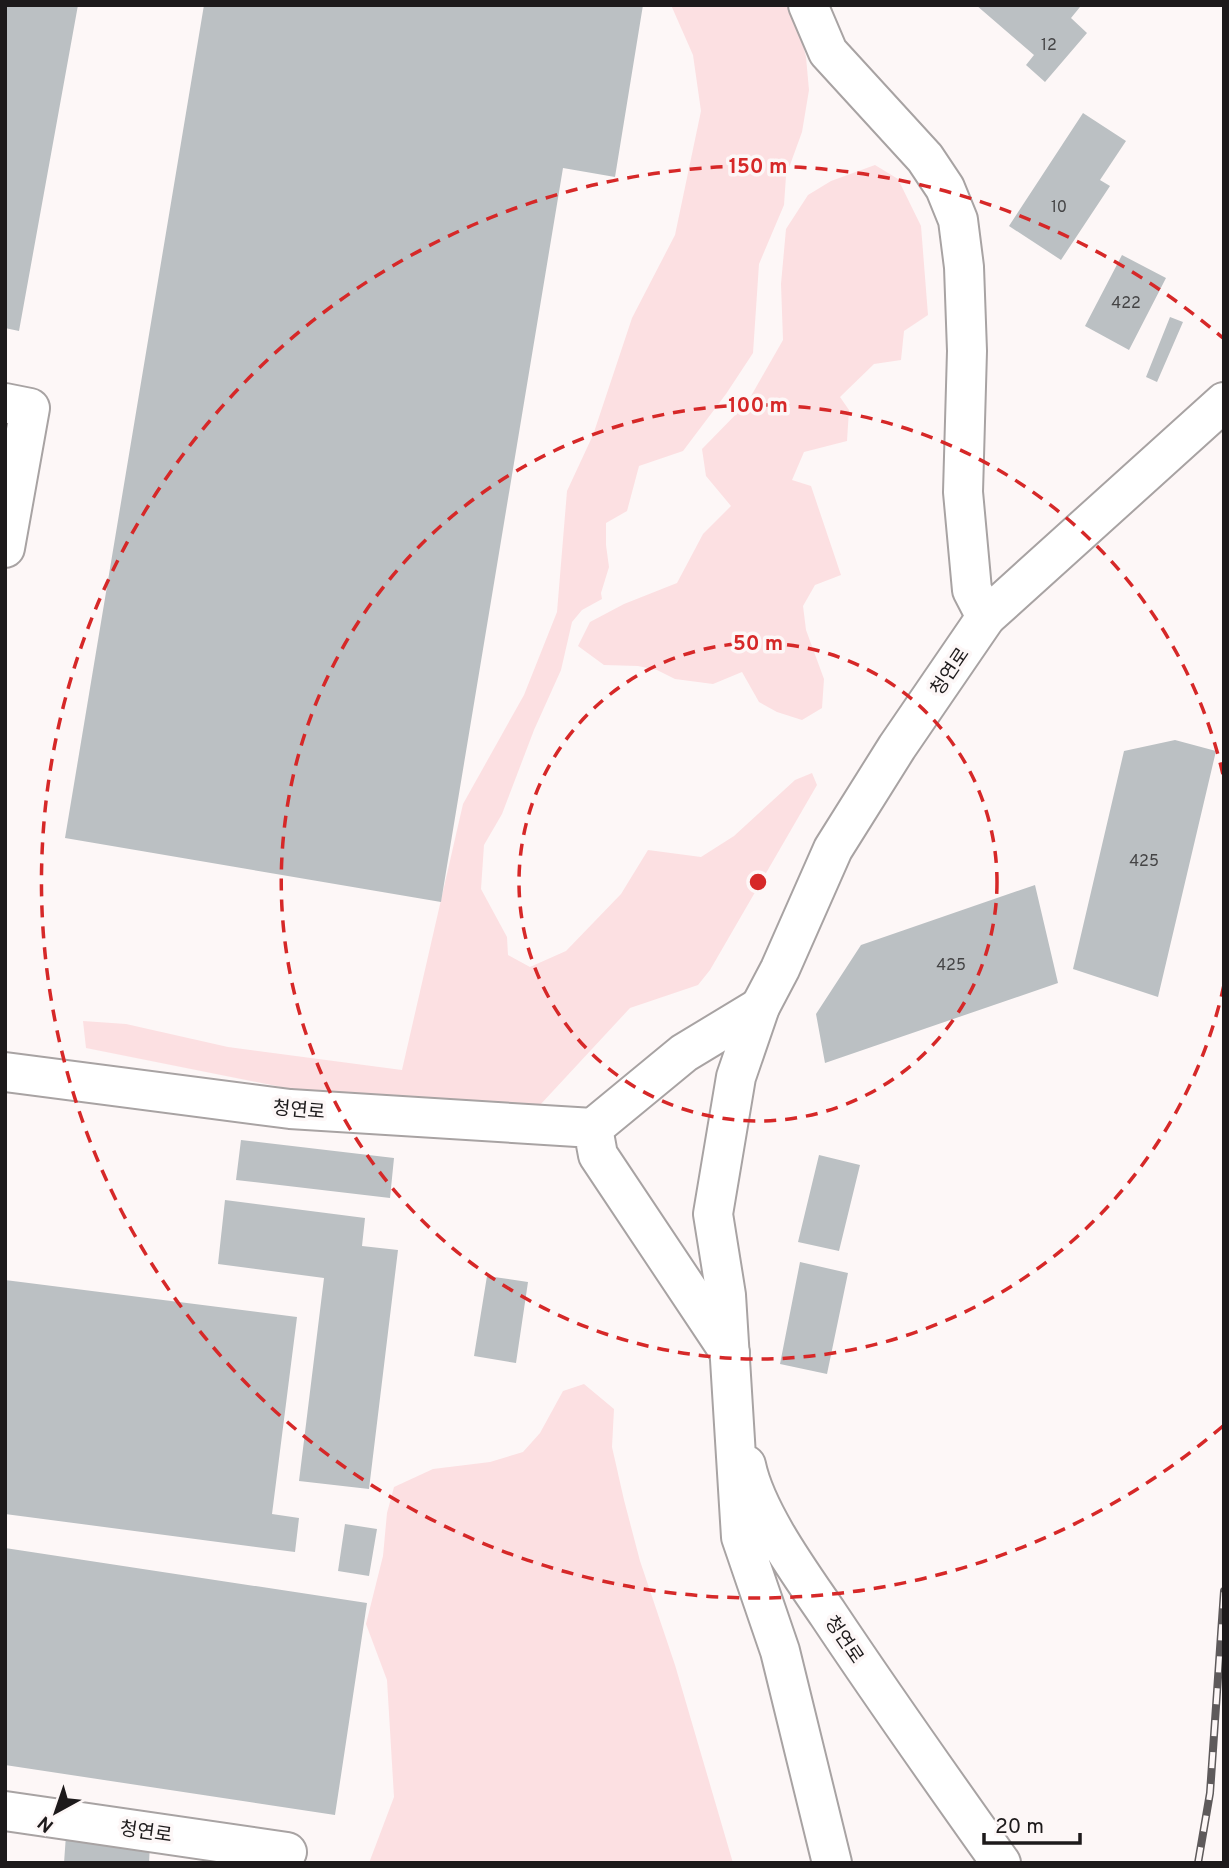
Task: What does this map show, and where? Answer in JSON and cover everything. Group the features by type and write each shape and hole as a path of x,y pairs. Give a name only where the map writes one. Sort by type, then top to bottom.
{"main road":[{"path":"808,5 828,52 925,158 945,188 958,220 964,267 967,351 963,492 972,590 986,617"},
{"name":"청연로","path":"832,1863 780,1651 740,1537 726,1295 713,1214 736,1077 760,1007 780,969 833,849 897,747 986,617 1224,402"},
{"path":"5,403 30,408 5,548"},
{"path":"593,1128 684,1053 760,1007"},
{"name":"청연로","path":"5,1072 290,1109 593,1128 598,1155 730,1353"},
{"name":"청연로","path":"733,1396 750,1483 786,1551 905,1729 1001,1863"},
{"name":"청연로","path":"5,1811 287,1852"}],"shaded area":[{"path":"671,5 793,5 806,57 809,90 802,132 786,176 784,205 759,264 753,353 683,451 639,466 627,511 606,523 609,567 601,593 602,599 582,610 572,622 561,670 534,730 502,814 484,845 481,889 507,937 508,955 530,967 566,951 621,894 648,850 701,857 734,836 795,780 812,773 817,785 710,970 698,985 630,1008 540,1105 488,1106 311,1093 86,1048 83,1021 126,1024 228,1047 402,1070 463,804 524,695 557,612 567,491 593,435 632,318 675,235 701,111 693,55"},
{"path":"875,165 898,179 921,226 928,315 904,331 901,360 874,364 840,397 849,410 847,441 804,452 792,480 811,486 841,575 815,585 803,606 806,630 824,679 822,708 802,720 777,712 759,702 742,672 713,684 675,679 657,670 638,666 604,665 578,646 590,622 624,604 677,583 703,534 731,506 706,476 702,449 747,403 783,340 781,284 786,229 808,195 831,181"},
{"path":"584,1384 614,1409 612,1447 624,1500 640,1561 675,1665 733,1863 369,1863 394,1797 387,1680 366,1624 383,1556 387,1513 394,1487 433,1469 490,1462 523,1452 540,1433 563,1391"}],"building":[{"path":"5,5 78,5 19,331 5,328"},
{"path":"204,5 643,5 615,177 563,168 441,902 65,838"},
{"path":"976,5 1078,5 1080,7 1071,18 1087,33 1045,82 1026,65 1034,55"},
{"path":"1083,113 1126,141 1100,180 1110,186 1061,260 1009,226"},
{"path":"1122,255 1166,278 1129,350 1085,326"},
{"path":"1170,317 1183,322 1157,382 1146,377"},
{"path":"1175,740 1216,751 1158,997 1073,969 1124,751"},
{"path":"1035,885 1058,983 825,1063 816,1014 861,945"},
{"path":"241,1140 394,1158 390,1198 236,1180"},
{"path":"819,1155 860,1165 839,1251 798,1242"},
{"path":"225,1200 365,1218 362,1246 398,1250 369,1489 299,1481 324,1278 218,1264"},
{"path":"800,1262 848,1273 827,1374 780,1364"},
{"path":"487,1276 528,1282 516,1363 474,1356"},
{"path":"5,1280 297,1317 272,1514 299,1518 295,1552 5,1514"},
{"path":"345,1524 377,1529 369,1576 338,1571"},
{"path":"5,1548 367,1603 335,1815 5,1765"},
{"path":"66,1835 150,1844 149,1863 64,1863"}],"railway":[{"path":"1198,1863 1210,1793 1224,1591"}]}
